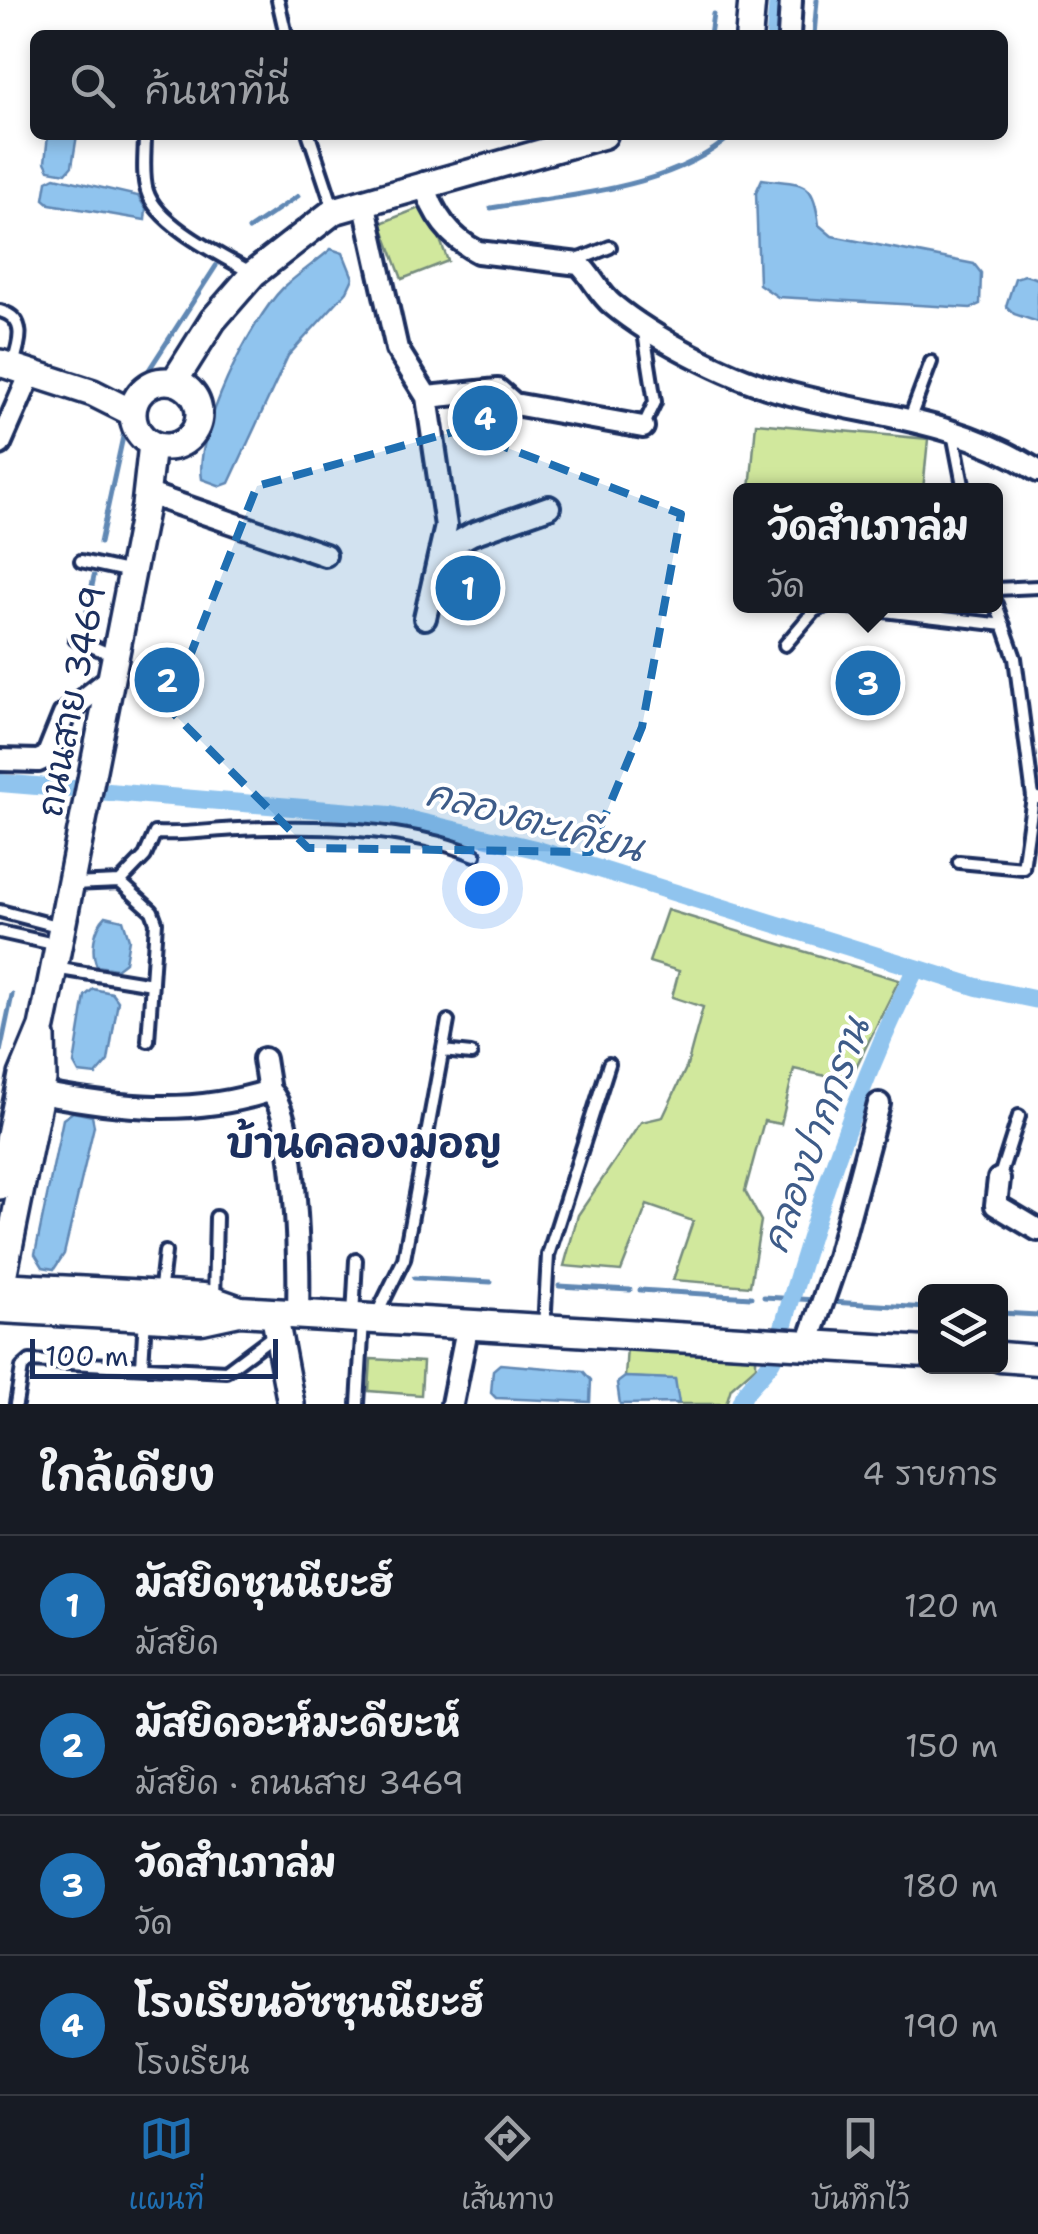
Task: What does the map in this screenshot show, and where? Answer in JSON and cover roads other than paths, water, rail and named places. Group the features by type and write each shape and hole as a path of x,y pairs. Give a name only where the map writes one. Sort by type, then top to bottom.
{"main road":[{"path":"0,1289 152,1306 202,1319 227,1306 282,1320 364,1318 918,1351"},
{"path":"0,1308 152,1306"},
{"path":"1008,1358 1038,1360"}],"street":[{"path":"749,30 752,0"},
{"path":"789,30 792,0"},
{"path":"181,385 212,320 249,278 334,211 586,140"},
{"path":"424,184 449,231 478,252 574,261 610,303 736,376 777,390 910,418 952,431 1008,452 1038,471"},
{"path":"364,201 397,349 427,397 446,526 425,618"},
{"path":"0,444 14,368 135,406"},
{"path":"156,382 181,385 200,413 196,430 184,442 158,446 138,432 135,406 156,382"},
{"path":"427,397 498,390 514,404 643,428"},
{"name":"ถนนสาย 3469","path":"0,1186 20,1084 42,1027 158,446"},
{"path":"146,498 326,555"},
{"path":"443,550 472,534 549,507"},
{"path":"0,760 38,761 47,757 64,715 113,667"},
{"path":"264,1059 268,1092 277,1098 297,1211 282,1320 292,1404"},
{"path":"20,1084 120,1107 166,1110 229,1104 268,1092"},
{"name":"ถนนสาย 3469","path":"0,1289 20,1084"},
{"path":"808,1344 838,1257 879,1104"},
{"path":"999,1179 996,1206 1038,1230"},
{"path":"452,1404 468,1324"}],"lane":[{"path":"278,0 285,30"},
{"path":"145,140 146,190 158,210 249,278"},
{"path":"311,140 334,211"},
{"path":"574,261 610,246"},
{"path":"0,311 11,314 19,326 21,337 14,368"},
{"path":"643,325 655,402 643,428"},
{"path":"910,418 930,362"},
{"path":"952,431 963,483"},
{"path":"81,561 132,572"},
{"path":"1003,589 1038,587"},
{"path":"785,645 812,613"},
{"path":"901,613 1004,625"},
{"path":"959,862 1022,868 1036,798 1015,658 999,613"},
{"path":"75,639 113,667"},
{"path":"120,882 145,856 155,832 292,827 418,840 474,855"},
{"path":"73,873 120,882 152,911 156,922 148,1042"},
{"path":"0,911 58,947"},
{"path":"0,932 58,947 152,984"},
{"path":"364,1318 404,1259 448,1021"},
{"path":"444,1051 472,1054"},
{"path":"544,1329 548,1256 608,1064"},
{"path":"999,1179 1018,1116"},
{"path":"216,1217 227,1306"},
{"path":"142,1366 165,1252"},
{"path":"356,1260 364,1318 358,1404"},
{"path":"16,1404 22,1368 30,1361 226,1371 282,1320"}],"water":[{"path":"47,140 76,140 72,166 66,173 49,170 45,162"},
{"path":"55,177 138,196 146,209 145,220 50,204 44,199 47,181"},
{"path":"762,179 797,184 810,191 819,225 832,236 974,264 981,273 980,304 971,308 778,297 759,284 756,192"},
{"path":"331,249 343,253 353,278 347,291 288,356 229,483 221,486 202,479 202,459 215,407 255,325 283,288"},
{"path":"1025,275 1038,279 1038,322 1014,314 1006,306 1015,278"},
{"path":"106,916 123,920 129,939 125,962 116,969 97,966 95,960 96,933"},
{"path":"93,989 112,993 118,1001 108,1061 96,1075 79,1073 74,1064 85,996"},
{"path":"73,1112 92,1116 94,1126 64,1254 54,1269 43,1267 35,1254 63,1119"},
{"path":"500,1364 583,1371 591,1380 590,1402 496,1398 491,1393 493,1370"},
{"path":"625,1377 675,1379 679,1403 620,1404 617,1383"}],"waterway":[{"path":"775,30 778,0"},
{"path":"814,30 817,0"},
{"path":"711,30 713,14"},
{"path":"491,208 649,179 679,168 725,140"},
{"path":"249,229 298,196"},
{"path":"145,376 216,266"},
{"path":"100,543 124,432"},
{"path":"87,611 94,576"},
{"name":"คลองตะเคียน","path":"0,783 390,815 535,849 977,987 1038,1000"},
{"name":"คลองปากกราน","path":"783,1327 841,1144 916,968"},
{"path":"0,1052 12,995"},
{"path":"414,1278 491,1282"},
{"path":"559,1286 630,1290"},
{"path":"640,1290 751,1297"},
{"name":"คลองปากกราน","path":"764,1297 816,1300"},
{"path":"832,1302 918,1307"},
{"path":"1008,1313 1038,1315"},
{"name":"คลองปากกราน","path":"740,1404 774,1356"}],"place":[{"name":"โรงเรียนอัซซุนนียะฮ์","path":"485,418"},
{"name":"มัสยิดซุนนียะฮ์","path":"468,588"},
{"name":"มัสยิดอะห์มะดียะห์","path":"167,680"},
{"name":"วัดสำเภาล่ม","path":"868,683"}],"district":[{"name":"บ้านคลองมอญ","path":"364,1143"}]}
